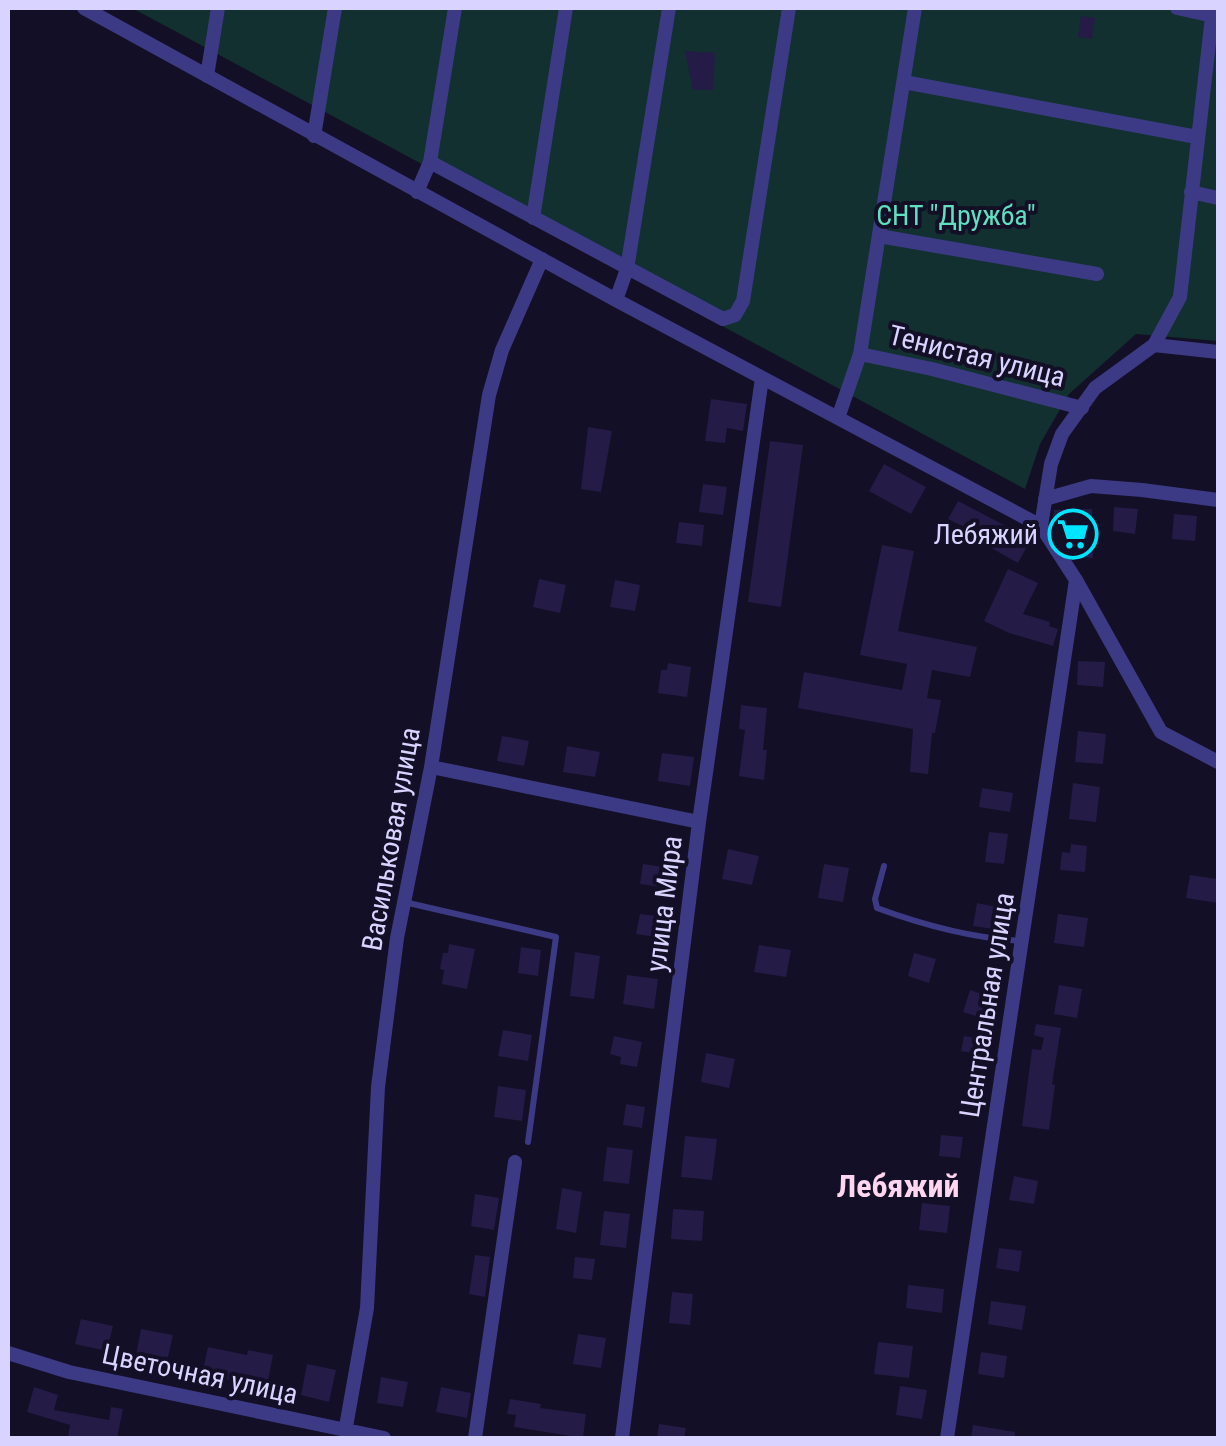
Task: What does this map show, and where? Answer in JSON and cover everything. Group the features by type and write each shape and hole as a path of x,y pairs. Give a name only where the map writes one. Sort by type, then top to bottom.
{"street":[{"path":"84,8 616,300 1041,526 1076,580 1161,732 1218,762"},
{"path":"207,76 218,8"},
{"path":"314,136 334,8"},
{"path":"417,192 430,162 455,8"},
{"path":"533,218 566,8"},
{"path":"616,300 627,269 669,8"},
{"path":"430,162 723,319 735,315 743,301 789,8"},
{"path":"838,418 860,354 915,8"},
{"path":"1041,526 1051,464 1062,434 1096,388 1154,345 1180,297 1196,137 1211,86 1214,13 1177,8"},
{"path":"904,82 1196,137"},
{"path":"1191,192 1218,198"},
{"path":"879,236 1096,274"},
{"name":"Васильковая улица","path":"345,1434 368,1308 378,1086 397,938 432,767 490,394 502,350 542,259"},
{"path":"1154,345 1218,352"},
{"name":"Тенистая улица","path":"860,354 1082,408"},
{"name":"улица Мира","path":"622,1438 700,822 762,378"},
{"path":"1045,499 1091,486 1218,500"},
{"name":"Центральная улица","path":"947,1438 1076,580"},
{"path":"432,767 700,822"},
{"path":"475,1438 515,1162"},
{"name":"Цветочная улица","path":"8,1353 69,1372 345,1434 384,1438"}],"lane":[{"path":"884,866 875,898 877,908 912,921 988,939 1022,941"},
{"path":"404,902 556,937 528,1142"}],"green space":[{"name":"СНТ \"Дружба\"","path":"132,8 1218,8 1218,341 1136,334 1069,394 1040,444 1025,489"}],"building":[{"path":"1081,16 1095,18 1092,39 1078,37"},
{"path":"685,51 715,53 713,90 693,90"},
{"path":"711,399 747,404 743,431 727,428 725,443 705,441"},
{"path":"588,427 612,431 601,492 581,489"},
{"path":"770,441 803,445 781,607 748,602"},
{"path":"884,464 926,487 911,514 869,491"},
{"path":"703,484 727,487 723,515 699,512"},
{"path":"958,501 1031,539 1018,563 948,519"},
{"path":"1114,507 1138,509 1135,534 1113,531"},
{"path":"1092,509 1093,558 1075,557 1052,524 1054,510"},
{"path":"1174,514 1197,516 1195,541 1172,539"},
{"path":"679,522 704,525 702,546 676,543"},
{"path":"882,545 914,551 898,631 977,647 970,677 932,670 927,698 941,700 932,733 928,774 910,772 913,729 798,708 804,672 902,690 907,664 860,655"},
{"path":"1008,569 1038,583 1023,614 1050,622 1049,626 1058,629 1053,646 984,621"},
{"path":"539,579 566,585 560,613 533,607"},
{"path":"615,580 640,585 635,611 610,607"},
{"path":"1078,661 1105,662 1103,687 1077,685"},
{"path":"668,663 691,667 687,697 658,693 661,670 667,670"},
{"path":"741,705 767,708 764,780 739,776 745,730 739,729"},
{"path":"1078,731 1106,734 1103,764 1075,762"},
{"path":"502,736 529,741 524,766 497,761"},
{"path":"567,746 600,752 595,777 563,772"},
{"path":"662,753 694,757 690,786 658,781"},
{"path":"1073,783 1100,787 1096,822 1069,819"},
{"path":"982,788 1013,793 1010,812 979,807"},
{"path":"989,832 1008,834 1004,864 985,862"},
{"path":"1071,844 1087,846 1085,872 1060,870 1062,852 1070,853"},
{"path":"728,849 759,856 752,885 722,879"},
{"path":"643,864 670,868 667,888 640,884"},
{"path":"824,864 849,868 843,902 818,898"},
{"path":"1190,875 1218,879 1218,903 1186,898"},
{"path":"977,903 997,907 993,929 973,926"},
{"path":"640,914 665,917 662,938 636,934"},
{"path":"1058,914 1088,918 1084,947 1054,943"},
{"path":"449,944 475,949 467,989 442,984 444,970 440,969"},
{"path":"759,945 791,950 786,977 754,972"},
{"path":"521,947 541,950 538,976 518,973"},
{"path":"575,952 600,956 594,999 570,996"},
{"path":"914,953 936,959 929,983 908,976"},
{"path":"627,975 658,979 654,1009 623,1004"},
{"path":"1059,985 1082,989 1077,1018 1054,1014"},
{"path":"970,990 992,997 985,1019 963,1012"},
{"path":"1036,1024 1061,1028 1049,1130 1022,1126 1032,1049 1041,1050 1044,1038 1034,1035"},
{"path":"503,1030 532,1035 528,1061 498,1056"},
{"path":"614,1036 642,1042 637,1067 620,1064 621,1057 610,1054"},
{"path":"964,1036 982,1039 979,1054 961,1051"},
{"path":"706,1053 735,1059 729,1088 701,1082"},
{"path":"498,1086 526,1090 522,1121 494,1117"},
{"path":"626,1104 645,1107 642,1128 623,1125"},
{"path":"941,1135 963,1137 960,1158 939,1156"},
{"path":"685,1136 717,1139 712,1180 681,1177"},
{"path":"607,1147 633,1150 629,1184 603,1181"},
{"path":"1014,1176 1038,1181 1034,1204 1009,1200"},
{"path":"562,1188 582,1192 576,1233 556,1229"},
{"path":"475,1194 499,1198 494,1230 471,1226"},
{"path":"922,1203 950,1206 947,1233 919,1230"},
{"path":"673,1209 704,1211 702,1241 671,1239"},
{"path":"604,1211 630,1214 626,1248 600,1245"},
{"path":"999,1248 1022,1251 1019,1272 996,1268"},
{"path":"475,1255 490,1257 485,1297 469,1294"},
{"path":"575,1257 595,1259 592,1280 573,1278"},
{"path":"908,1285 944,1289 942,1313 906,1308"},
{"path":"672,1292 693,1294 690,1325 669,1323"},
{"path":"991,1301 1026,1306 1022,1330 988,1324"},
{"path":"81,1319 113,1326 107,1351 75,1344"},
{"path":"141,1329 173,1335 166,1366 135,1360"},
{"path":"578,1334 606,1338 601,1368 573,1364"},
{"path":"878,1342 913,1346 909,1378 874,1374"},
{"path":"208,1347 247,1355 248,1350 273,1355 267,1386 202,1375"},
{"path":"981,1352 1007,1356 1004,1378 978,1374"},
{"path":"307,1364 336,1370 329,1402 301,1395"},
{"path":"381,1377 408,1382 403,1407 377,1403"},
{"path":"900,1386 927,1390 922,1419 896,1415"},
{"path":"34,1387 58,1395 54,1410 109,1420 111,1407 123,1409 117,1438 68,1437 70,1425 27,1412"},
{"path":"441,1387 471,1393 467,1418 436,1412"},
{"path":"510,1399 541,1404 540,1408 586,1414 583,1438 514,1427 516,1415 507,1414"},
{"path":"659,1424 686,1428 684,1438 657,1438"},
{"path":"973,1425 1015,1432 1015,1438 971,1438"}],"place":[{"name":"Лебяжий","path":"1073,534"}],"district":[{"name":"Лебяжий","path":"898,1186"}]}
